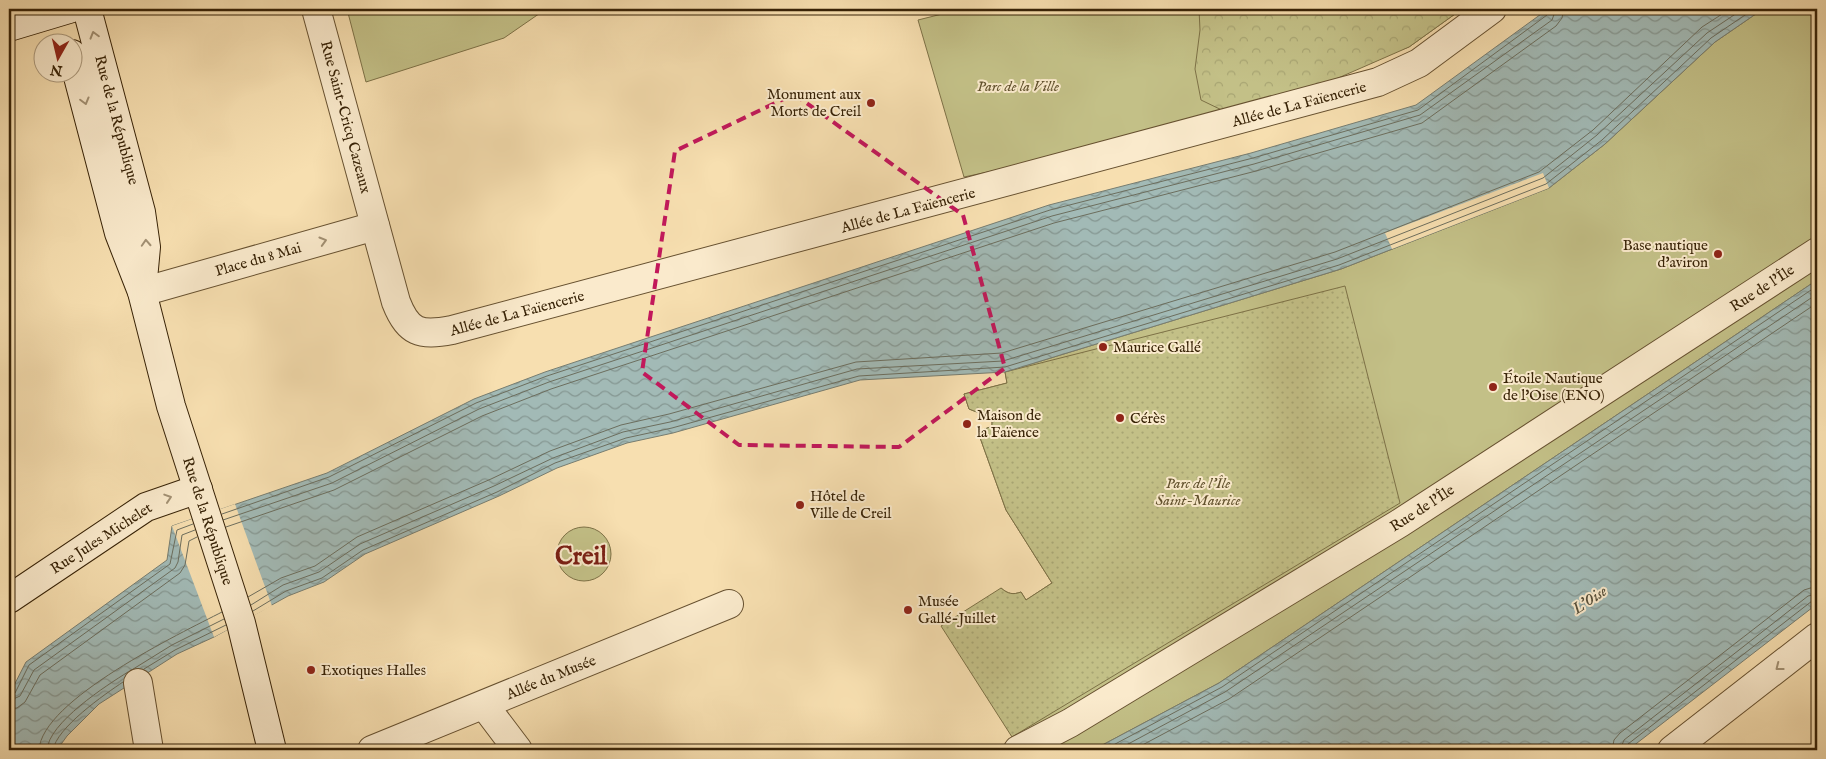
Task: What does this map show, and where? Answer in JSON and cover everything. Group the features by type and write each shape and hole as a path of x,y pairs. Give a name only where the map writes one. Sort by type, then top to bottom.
{"street":[{"path":"9,27 69,9 70,32"},
{"name":"Rue de la République","path":"69,9 141,212 146,247 142,292"},
{"name":"Rue Saint-Cricq Cazeaux","path":"316,9 375,226"},
{"name":"Allée de La Faïencerie","path":"375,226 396,302 408,325 414,331 426,333 452,330 1378,82 1419,63 1492,9"},
{"name":"Rue de la République","path":"79,82 119,233 142,292 172,406 241,623 272,750"},
{"name":"Place du 8 Mai","path":"142,292 375,226"},
{"name":"Rue de l'Île","path":"1018,750 1070,723 1400,523 1817,252"},
{"name":"Rue Jules Michelet","path":"9,599 146,507 203,501"},
{"name":"Allée du Musée","path":"372,750 729,604"},
{"path":"1672,750 1817,637"},
{"path":"138,684 148,750"},
{"path":"484,705 518,750"}],"highlighted area":[{"path":"794,94 963,215 1005,368 899,447 739,445 642,372 675,151"}],"green space":[{"path":"347,9 546,9 504,38 366,82"},
{"name":"Parc de la Ville","path":"962,9 1462,9 1409,47 1135,141 964,177 918,20"},
{"path":"1199,9 1462,9 1409,47 1329,82 1228,113 1201,100 1195,69 1200,30"},
{"name":"Parc de l'Île Saint-Maurice","path":"1763,9 1817,9 1817,280 1219,683 1093,750 1019,750 1012,737 1001,588 1011,593 1021,592 1026,600 1052,583 1006,510 978,432 992,426 992,418 969,409 964,394 1007,383 1005,372 1341,269 1549,188 1605,144 1715,42"},
{"path":"1345,286 1400,503 1012,737 941,626 1001,588 1011,593 1021,592 1026,600 1052,583 1006,510 978,432 992,426 992,418 969,409 964,394 1007,383 1005,372"},
{"path":"584,527 594,529 603,535 609,544 611,554 609,564 603,573 594,579 584,581 574,579 565,573 559,564 557,554 559,544 565,535 574,529"}],"water":[{"path":"1548,9 1763,9 1715,42 1605,144 1549,188 1341,269 1005,372 860,380 673,433 627,443 557,468 499,496 365,554 324,582 288,596 214,637 177,654 99,704 67,736 57,750 9,750 9,695 26,662 167,560 172,526 327,473 474,399 545,372 1049,205 1251,153 1416,105"},
{"name":"L'Oise","path":"1817,280 1817,604 1628,750 1093,750 1219,683"}],"pier":[{"path":"1543,173 1549,188 1392,249 1385,233"},
{"path":"235,504 272,606 214,637 172,526"}],"place":[{"name":"Monument aux Morts de Creil","path":"871,103"},
{"name":"Base nautique d'aviron","path":"1718,254"},
{"name":"Maurice Gallé","path":"1103,347"},
{"name":"Étoile Nautique de l'Oise (ENO)","path":"1493,387"},
{"name":"Cérès","path":"1120,418"},
{"name":"Maison de la Faïence","path":"967,424"},
{"name":"Hôtel de Ville de Creil","path":"800,505"},
{"name":"Musée Gallé-Juillet","path":"908,610"},
{"name":"Exotiques Halles","path":"311,670"}],"district":[{"name":"Creil","path":"581,555"}]}
